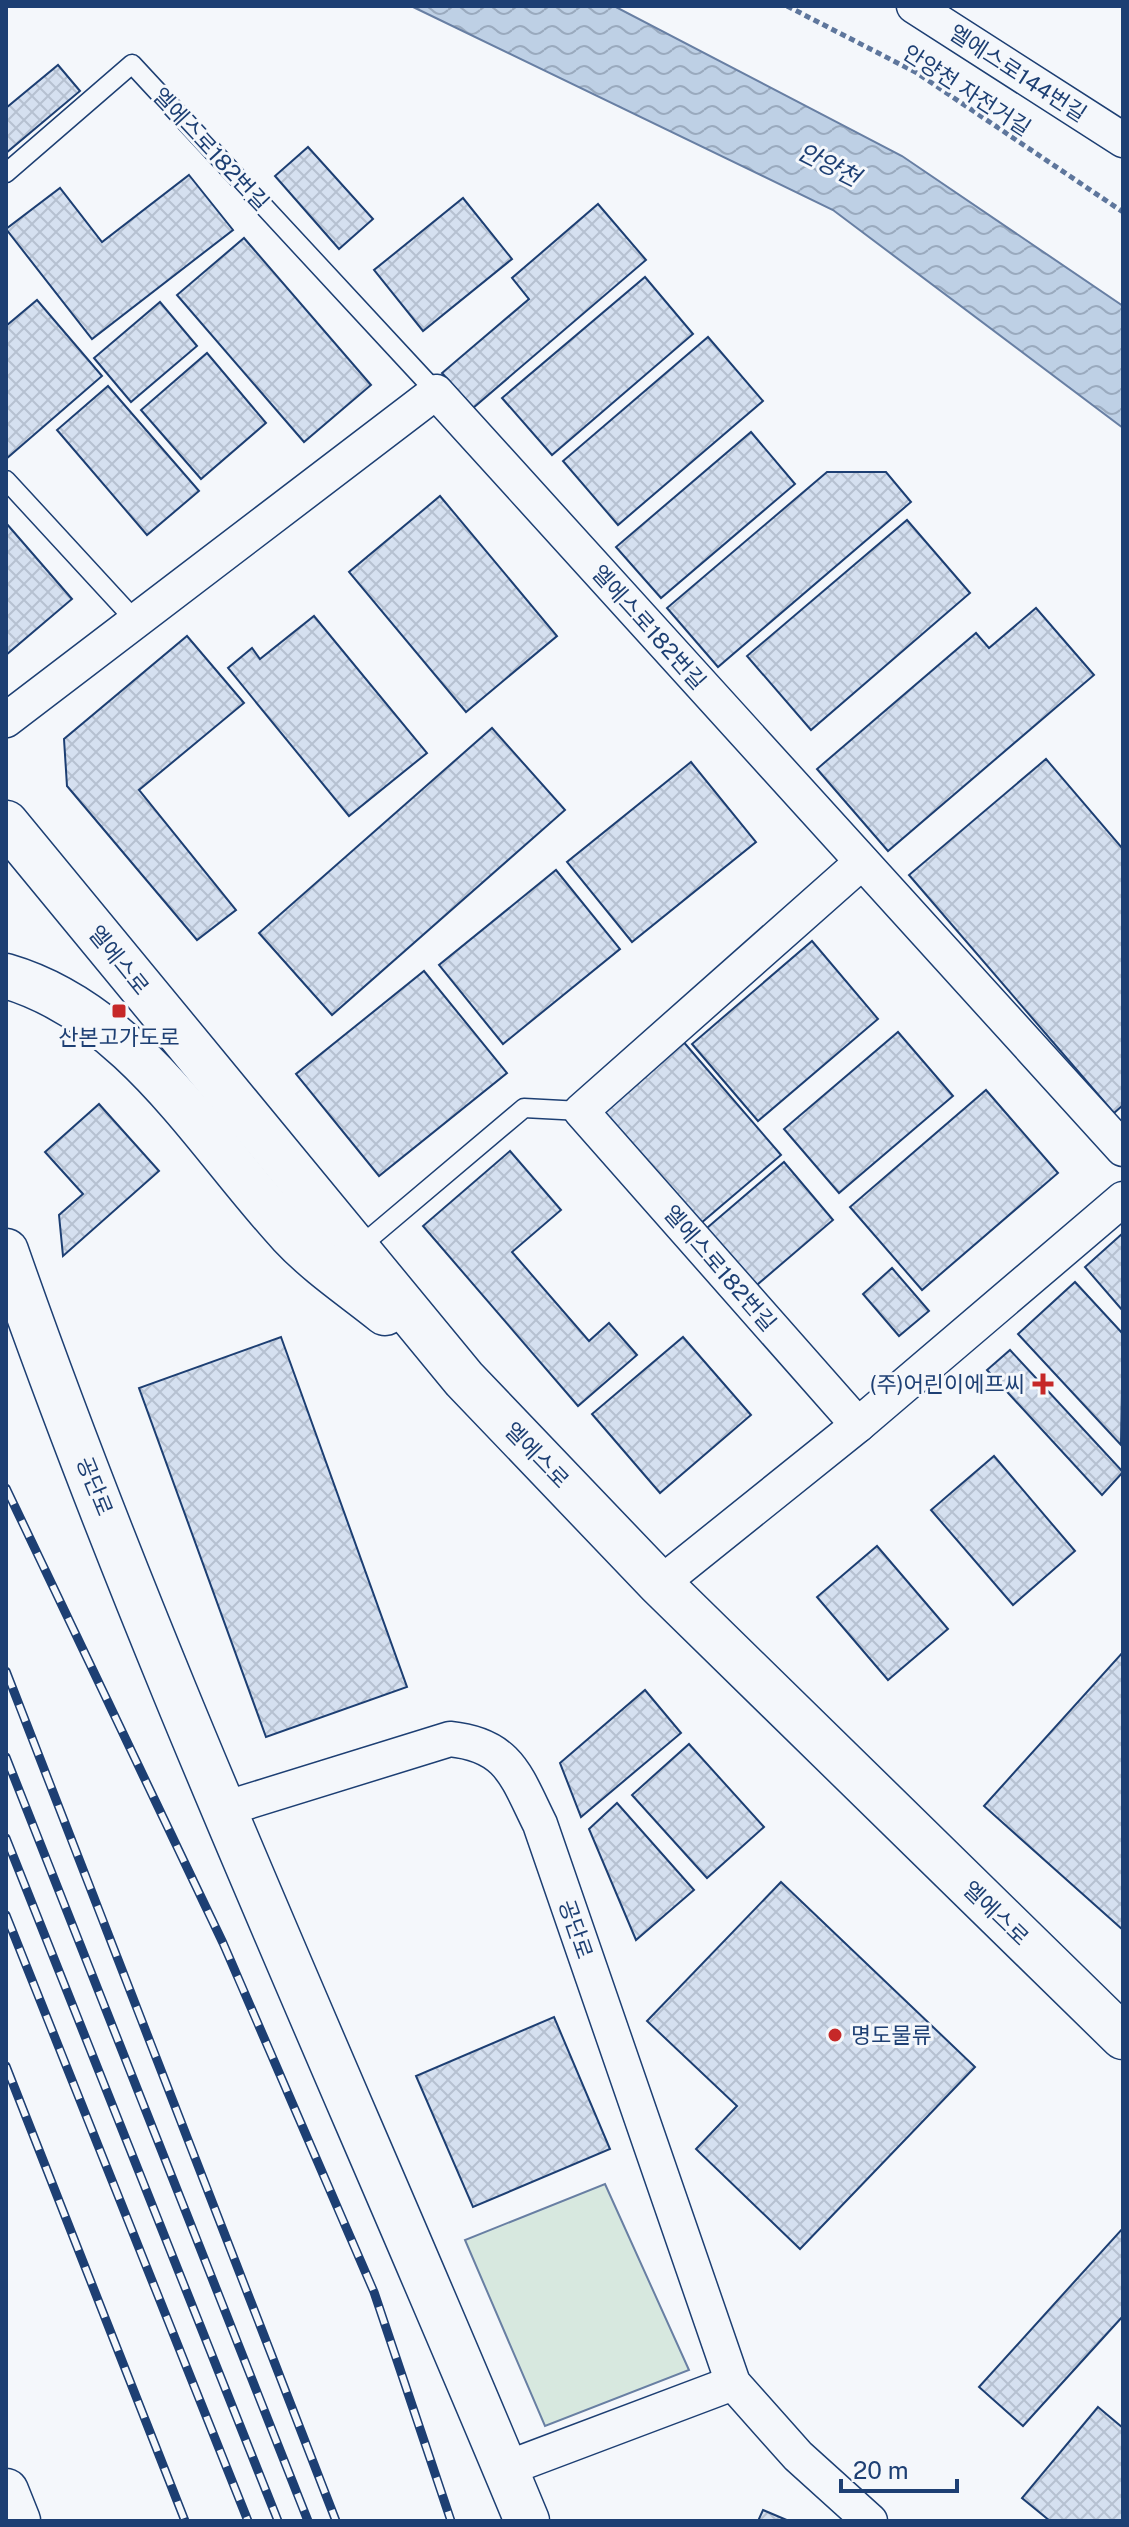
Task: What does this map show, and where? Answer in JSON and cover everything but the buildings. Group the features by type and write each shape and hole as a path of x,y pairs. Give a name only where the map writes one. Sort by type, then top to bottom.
{"street":[{"name":"엘에스로144번길","path":"914,6 1123,140"},
{"path":"6,720 134,619 436,392"},
{"name":"엘에스로182번길","path":"436,392 1123,1149"},
{"name":"엘에스로","path":"6,823 464,1379 660,1584 1123,2037"},
{"path":"581,1111 862,862"},
{"path":"6,976 35,985 113,1035 207,1134 293,1237 464,1379"},
{"name":"엘에스로182번길","path":"581,1111 858,1425"},
{"path":"660,1584 858,1425 1123,1199"},
{"name":"공단로","path":"6,1251 46,1366 224,1809 527,2521"},
{"name":"공단로","path":"224,1809 450,1739 474,1741 498,1753 517,1779 540,1824 733,2383"},
{"path":"505,2469 733,2383 798,2456 870,2521"},
{"path":"6,2491 18,2521"}],"lane":[{"name":"엘에스로182번길","path":"6,173 132,64 436,392"},
{"path":"6,480 134,619"},
{"path":"357,1249 524,1108 581,1111"}],"path":[{"name":"안양천 자전거길","path":"787,6 917,73 1123,212"}],"shaded area":[{"path":"605,2184 689,2370 545,2426 465,2240"}],"water":[{"name":"안양천","path":"411,6 614,6 902,156 1123,306 1123,428 833,210"}],"railway":[{"path":"6,1488 223,1943 374,2292 451,2521"},
{"path":"6,1671 336,2521"},
{"path":"6,1757 308,2521"},
{"path":"6,1838 278,2521"},
{"path":"6,1915 248,2521"},
{"path":"6,2066 185,2521"}],"place":[{"name":"산본고가도로","path":"119,1011"},
{"name":"(주)어린이에프씨","path":"1043,1384"},
{"name":"명도물류","path":"835,2035"}]}
